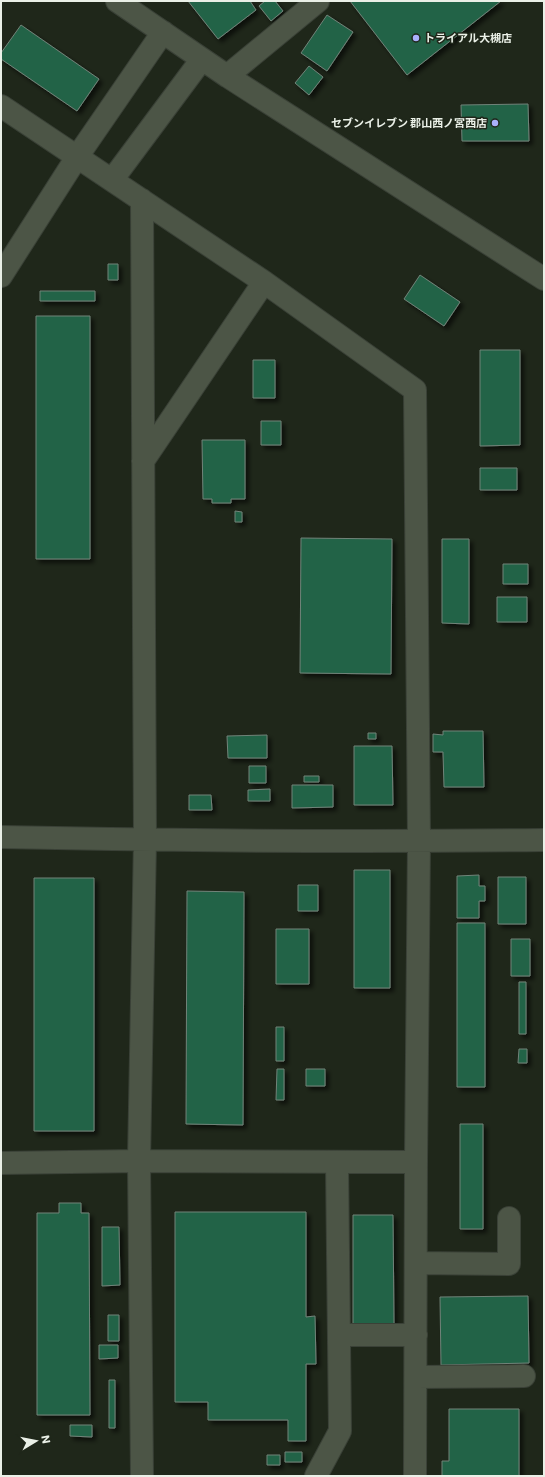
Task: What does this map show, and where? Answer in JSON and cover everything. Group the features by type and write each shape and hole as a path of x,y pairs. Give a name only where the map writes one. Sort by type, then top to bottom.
{"street":[{"path":"117,1 227,76 544,279"},
{"path":"227,76 318,1"},
{"path":"1,276 77,157 163,32"},
{"path":"112,180 202,59"},
{"path":"1,106 264,282 415,390 419,841 415,1476"},
{"path":"142,200 145,840 139,1161 142,1476"},
{"path":"143,461 264,282"},
{"path":"1,837 145,840 544,840"},
{"path":"1,1163 139,1161 416,1162"},
{"path":"316,1476 340,1431 337,1162"},
{"path":"416,1263 509,1264 509,1218"},
{"path":"339,1335 416,1335"},
{"path":"416,1377 524,1376"}],"building":[{"path":"188,1 250,1 256,10 218,39"},
{"path":"265,1 275,1 283,11 271,21 259,6"},
{"name":"トライアル大槻店","path":"350,1 501,1 407,75"},
{"path":"327,15 353,32 327,71 301,53"},
{"path":"21,25 99,79 77,111 1,59 1,53"},
{"path":"309,66 323,77 309,95 295,83"},
{"name":"セブンイレブン 郡山西ノ宮西店","path":"528,104 529,141 462,141 461,105"},
{"path":"108,264 118,264 118,280 108,280"},
{"path":"420,275 460,302 444,326 404,299"},
{"path":"40,291 95,291 95,301 40,301"},
{"path":"36,316 90,316 90,559 36,559"},
{"path":"480,350 520,350 520,445 480,446"},
{"path":"253,360 275,360 275,398 253,398"},
{"path":"261,421 281,421 281,445 261,445"},
{"path":"202,440 245,440 245,499 231,499 231,503 212,503 212,499 203,499"},
{"path":"480,468 517,468 517,490 480,490"},
{"path":"235,511 242,512 242,522 235,522"},
{"path":"301,538 392,539 391,674 300,673"},
{"path":"442,539 469,539 469,624 442,623"},
{"path":"503,564 528,564 528,584 503,584"},
{"path":"497,597 527,597 527,622 497,622"},
{"path":"443,731 483,731 484,787 444,787 443,752 433,752 433,734 443,735"},
{"path":"368,733 376,733 376,739 368,739"},
{"path":"267,735 267,758 228,758 227,736"},
{"path":"354,746 392,746 393,805 354,805"},
{"path":"249,766 266,766 266,783 249,783"},
{"path":"304,776 319,776 319,782 304,782"},
{"path":"292,785 333,785 333,807 292,808"},
{"path":"270,789 270,801 248,801 248,790"},
{"path":"189,795 211,795 212,810 189,810"},
{"path":"354,870 390,870 390,988 354,988"},
{"path":"479,875 479,886 485,886 485,901 479,901 479,918 457,918 457,876"},
{"path":"498,877 526,877 526,924 498,924"},
{"path":"34,878 94,878 94,1131 34,1131"},
{"path":"298,885 318,885 318,911 298,911"},
{"path":"187,891 244,892 243,1125 186,1124"},
{"path":"457,923 485,923 485,1087 457,1087"},
{"path":"276,929 309,929 309,984 276,984"},
{"path":"511,939 530,939 530,976 511,976"},
{"path":"519,982 526,982 526,1034 519,1034"},
{"path":"276,1027 284,1027 284,1061 276,1061"},
{"path":"519,1049 527,1049 527,1063 518,1063"},
{"path":"277,1069 284,1069 284,1100 276,1100"},
{"path":"306,1069 325,1069 325,1086 306,1086"},
{"path":"460,1124 483,1124 483,1229 460,1229"},
{"path":"59,1203 81,1203 81,1213 89,1213 90,1415 37,1415 37,1213 59,1213"},
{"path":"175,1212 306,1212 306,1317 315,1316 316,1364 306,1364 306,1441 288,1441 288,1420 208,1420 208,1402 175,1402"},
{"path":"353,1215 393,1215 394,1324 353,1324"},
{"path":"102,1227 119,1227 120,1285 102,1286"},
{"path":"528,1296 529,1363 441,1365 440,1297"},
{"path":"108,1315 119,1315 119,1341 108,1341"},
{"path":"99,1345 118,1345 118,1358 99,1359"},
{"path":"109,1380 115,1380 115,1428 109,1428"},
{"path":"449,1409 519,1409 519,1476 442,1476 442,1461 449,1461"},
{"path":"70,1425 92,1425 92,1437 70,1436"},
{"path":"285,1452 302,1452 302,1462 285,1462"},
{"path":"267,1455 280,1455 280,1465 267,1465"}],"place":[{"name":"トライアル大槻店","path":"416,38"},
{"name":"セブンイレブン 郡山西ノ宮西店","path":"495,123"}]}
